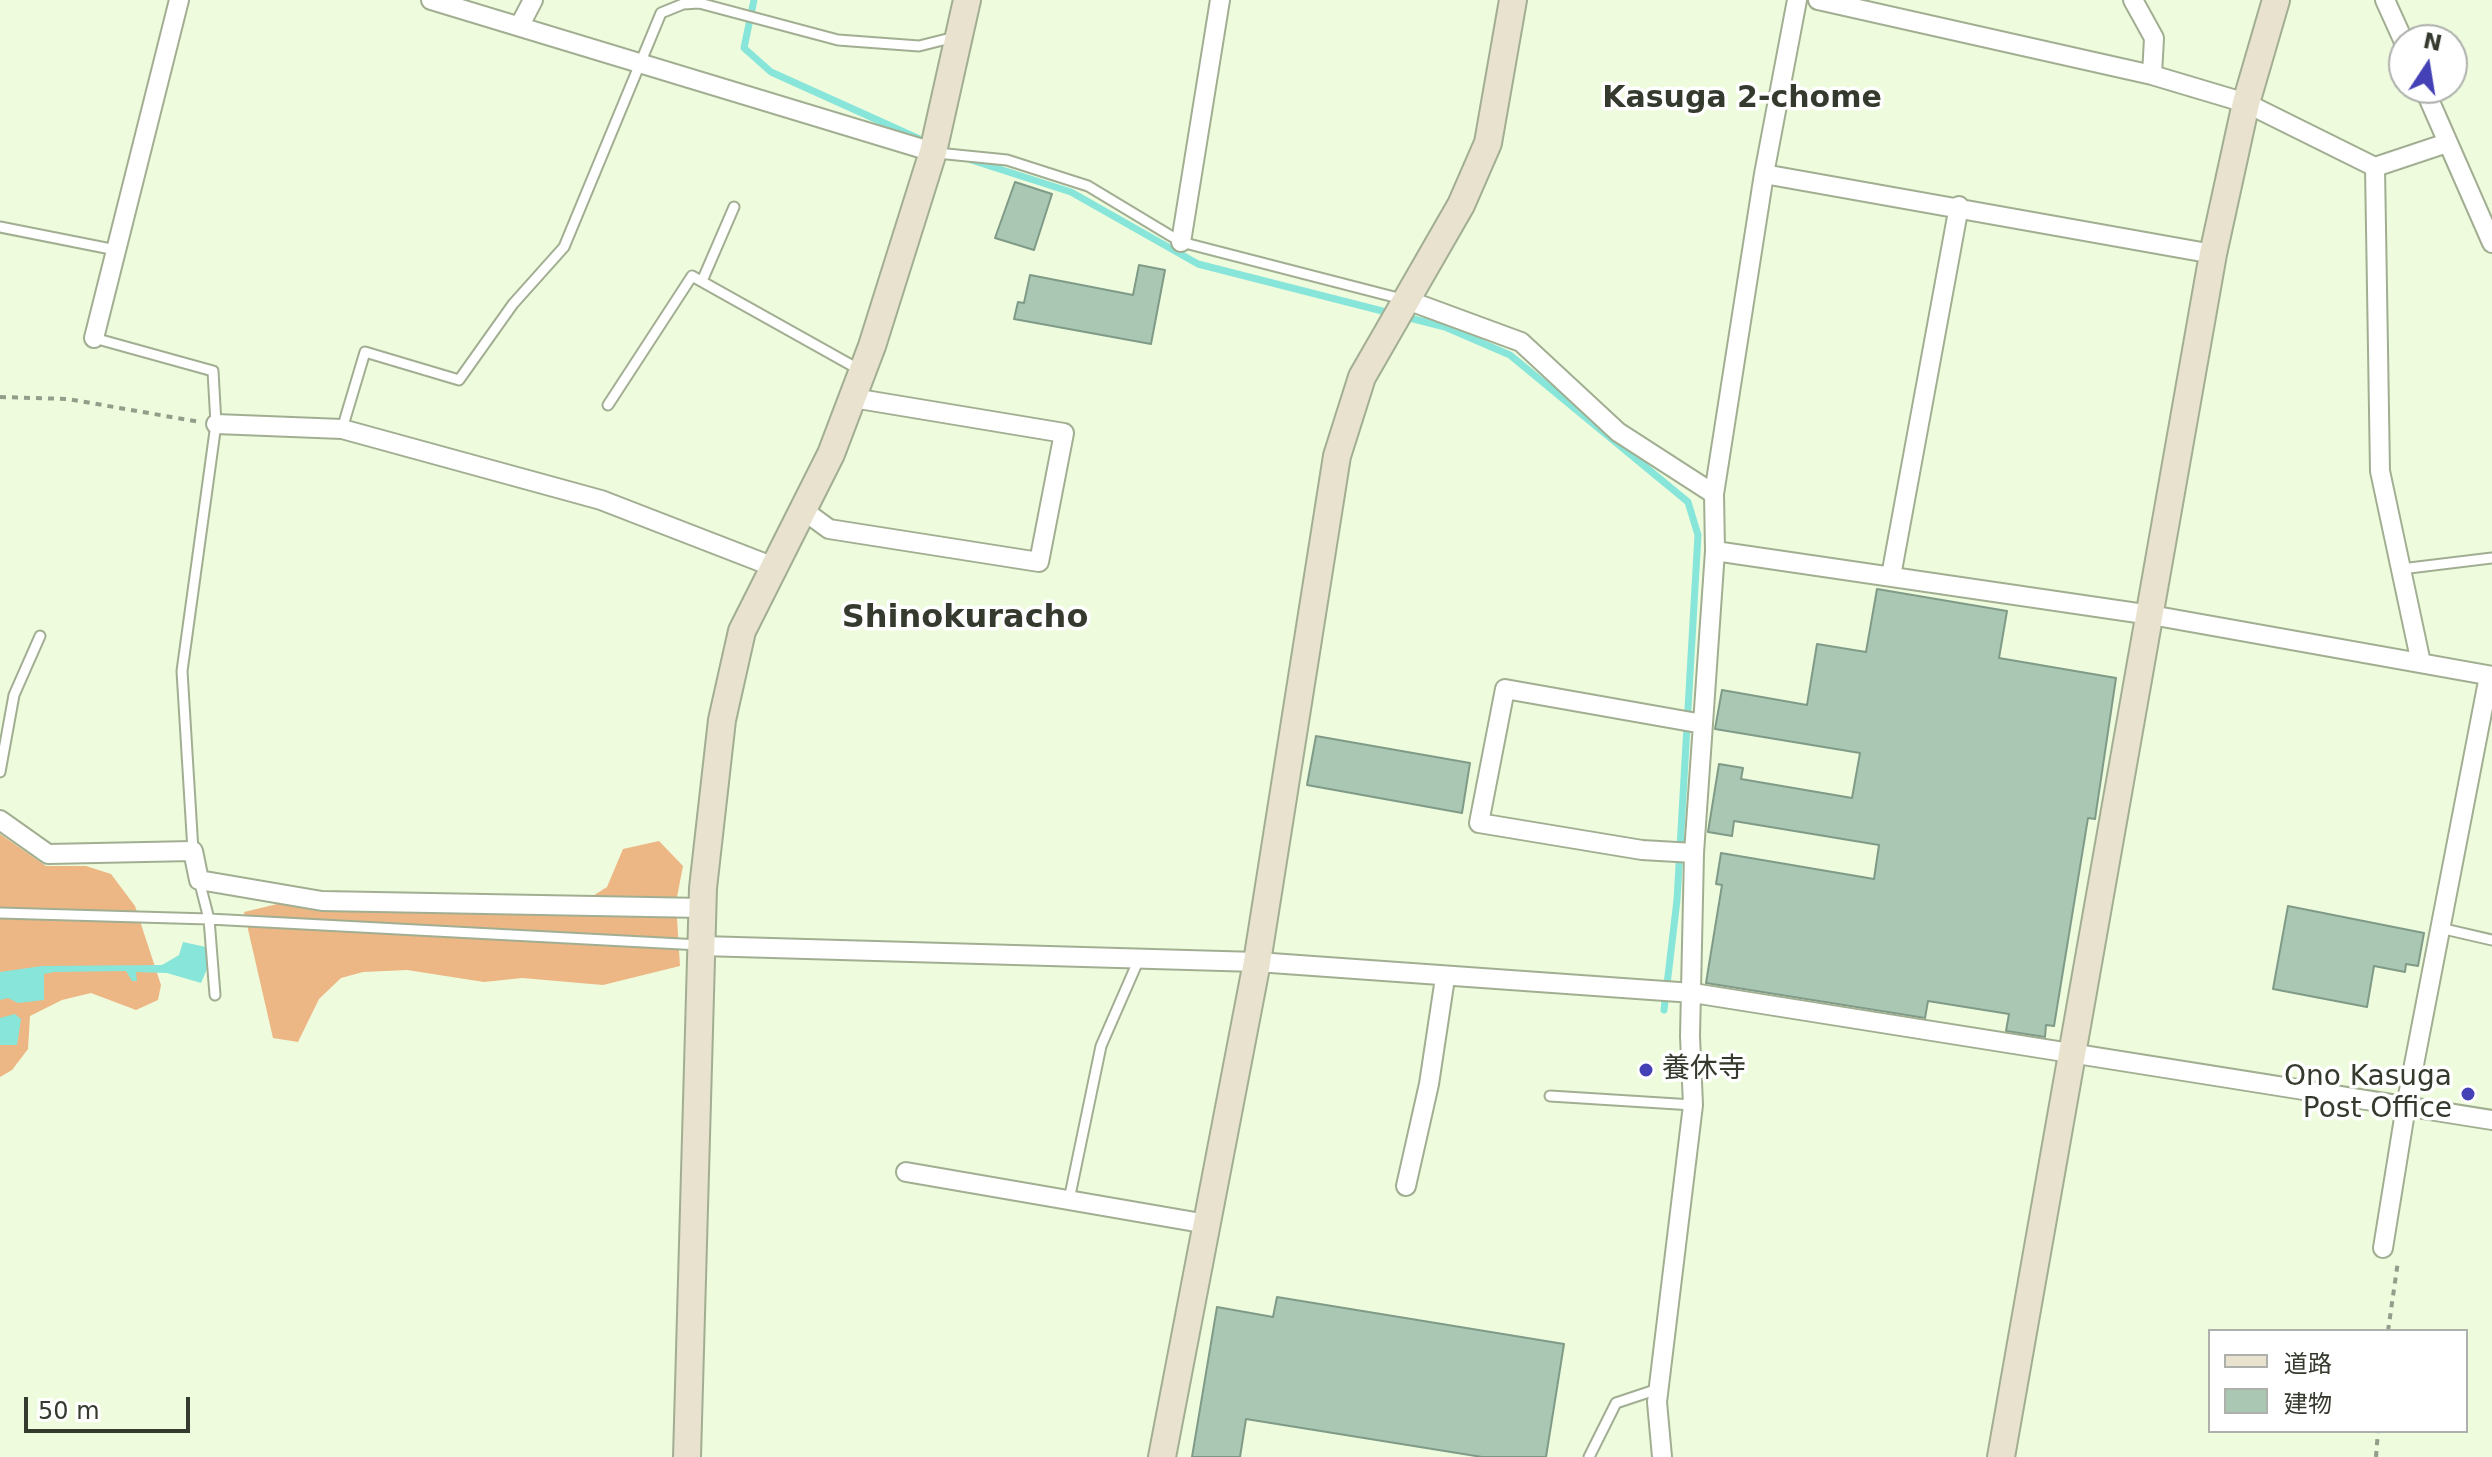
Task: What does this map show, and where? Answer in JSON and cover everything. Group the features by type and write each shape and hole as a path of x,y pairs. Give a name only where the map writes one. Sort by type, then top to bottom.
{"street":[{"path":"94,338 179,0"},
{"path":"431,0 933,152"},
{"path":"520,25 533,0"},
{"path":"687,1457 703,908 722,720 742,631 803,510 863,372 933,152 967,0"},
{"path":"1181,242 1220,0"},
{"path":"1162,1457 1257,962 1337,456 1362,377 1461,205 1488,143 1513,0"},
{"path":"1662,1457 1659,1389 1693,1105 1690,1036 1694,853 1715,551 1714,494 1764,174 1797,0"},
{"path":"1818,0 2152,75 2246,103 2375,167 2447,143"},
{"path":"2133,0 2154,38 2152,75"},
{"path":"2001,1457 2213,254 2246,103 2276,0"},
{"path":"2385,0 2396,24"},
{"path":"2431,104 2492,243"},
{"path":"2375,167 2380,471 2421,663"},
{"path":"1764,174 1959,206 2213,254"},
{"path":"1891,576 1959,206"},
{"path":"1407,300 1521,342 1618,432 1714,494"},
{"path":"803,510 829,529 1039,562 1064,433 853,398"},
{"path":"216,424 342,429 601,500 774,567"},
{"path":"1715,551 2151,615 2491,676 2406,1106 2383,1248"},
{"path":"1694,853 1642,850 1479,823 1505,689 1703,724"},
{"path":"0,820 48,854 193,851 199,880 322,901 703,908"},
{"path":"702,946 1257,962 1445,978 1693,993 2492,1120"},
{"path":"1406,1186 1429,1084 1445,978"},
{"path":"906,1172 1207,1224"}],"lane":[{"path":"342,429 365,352 459,380 513,304 564,247 661,13 683,4 699,3 838,40 919,46 959,36"},
{"path":"933,152 1007,160 1088,186 1181,242 1407,300"},
{"path":"702,281 734,207"},
{"path":"0,227 116,250"},
{"path":"608,405 692,276 863,372"},
{"path":"94,338 213,371 216,424 182,671 193,851"},
{"path":"2401,569 2492,558"},
{"path":"0,772 14,695 40,636"},
{"path":"199,880 209,919 215,995"},
{"path":"0,913 209,919 702,946"},
{"path":"2440,928 2492,940"},
{"path":"1069,1200 1101,1046 1139,959"},
{"path":"1550,1096 1693,1105"},
{"path":"1589,1457 1616,1403 1659,1389"}],"path":[{"path":"0,397 68,399 216,424"},
{"path":"2388,1329 2398,1261"},
{"path":"2376,1457 2378,1433"}],"shaded area":[{"path":"0,834 46,866 86,866 111,874 135,906 161,985 158,1000 136,1010 91,993 62,1000 30,1016 28,1049 12,1070 0,1077"},
{"path":"659,841 683,866 676,902 680,966 603,985 522,978 484,982 407,970 363,972 341,978 319,999 298,1042 273,1038 244,912 294,900 577,906 607,887 623,849"}],"water":[{"path":"183,942 206,947 207,969 201,983 167,973 136,972 137,981 132,981 126,971 54,972 44,974 44,1000 18,1003 8,998 0,1000 0,972 42,966 162,965 179,955"},
{"path":"15,1014 21,1019 17,1045 0,1045 0,1018"}],"building":[{"path":"1015,182 1052,194 1034,250 995,238"},
{"path":"1139,265 1165,270 1151,344 1014,319 1018,302 1024,303 1030,275 1133,295"},
{"path":"1877,589 2007,611 1999,658 2116,678 2095,819 2088,818 2054,1026 2046,1025 2045,1037 2006,1031 2009,1014 1928,1001 1925,1018 1706,983 1722,885 1716,884 1721,853 1874,879 1879,845 1734,821 1732,836 1708,832 1719,764 1743,768 1741,779 1852,798 1860,753 1715,729 1722,690 1807,705 1817,644 1866,652"},
{"path":"1316,736 1470,763 1462,813 1307,785"},
{"path":"2288,906 2424,933 2418,966 2406,964 2405,972 2374,966 2367,1007 2273,989"},
{"path":"1277,1297 1564,1344 1546,1457 1482,1457 1246,1419 1240,1457 1192,1457 1217,1307 1273,1317"}],"waterway":[{"path":"754,0 744,48 771,72 924,141"},
{"path":"965,158 1071,192 1198,264 1445,327 1510,355 1688,502 1698,535 1677,900 1664,1010"}],"place":[{"name":"養休寺","path":"1646,1070"},
{"name":"Ono Kasuga Post Office","path":"2468,1094"}],"district":[{"name":"Kasuga 2-chome","path":"1742,99"},
{"name":"Shinokuracho","path":"965,619"}]}
